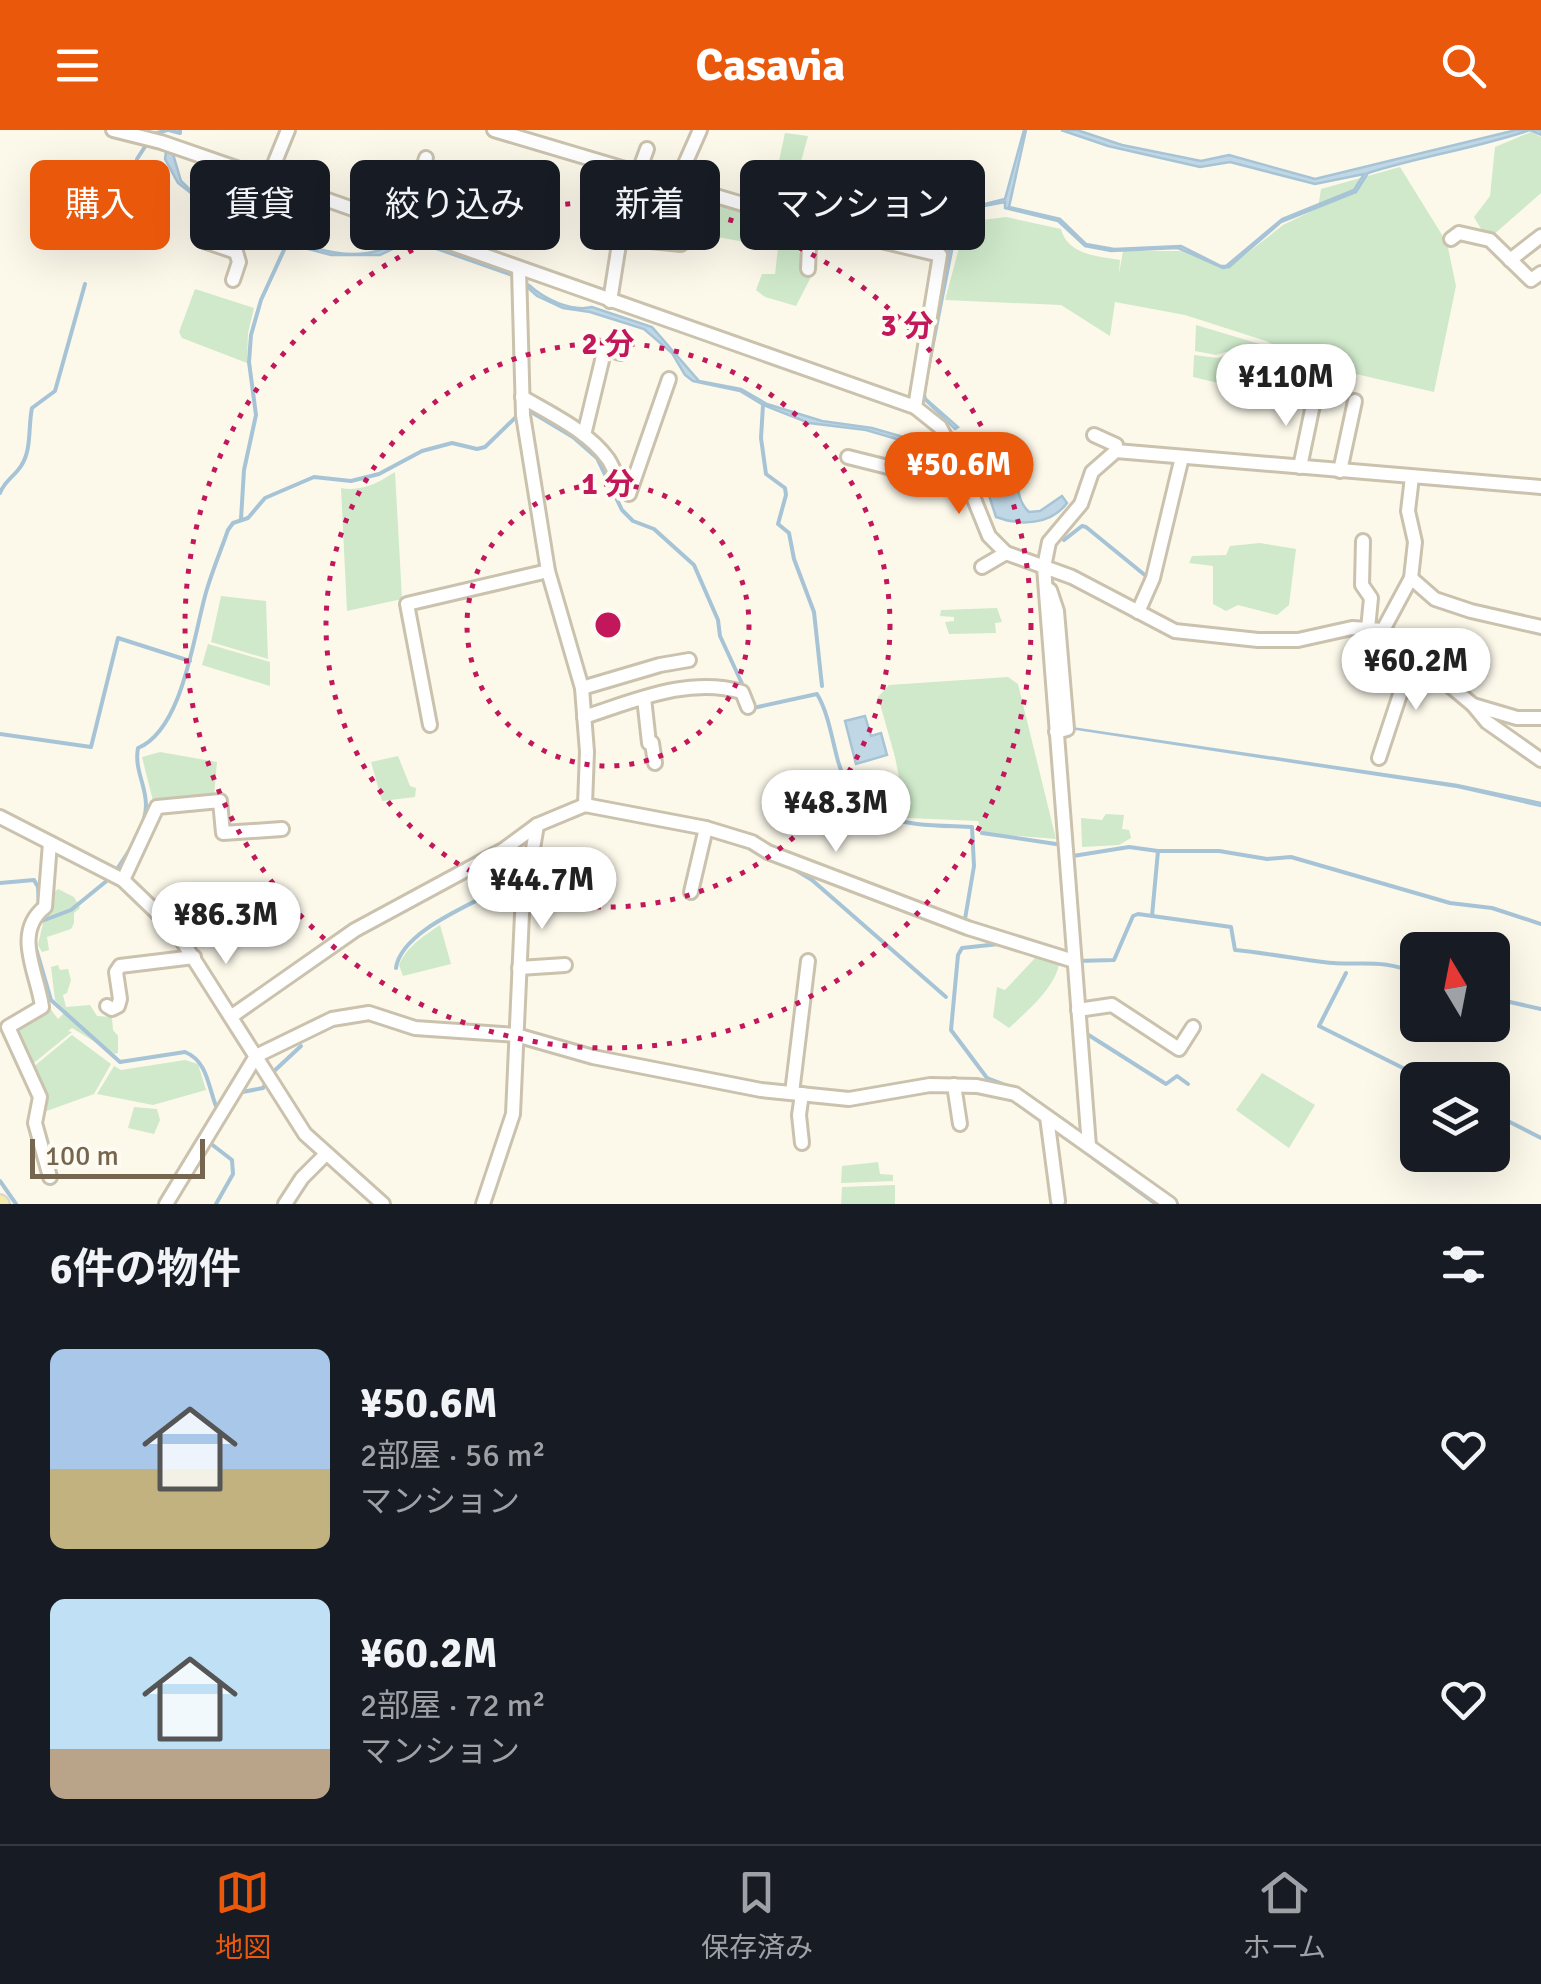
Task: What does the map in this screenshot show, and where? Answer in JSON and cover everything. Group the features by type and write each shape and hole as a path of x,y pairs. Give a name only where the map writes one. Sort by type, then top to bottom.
{"street":[{"path":"113,130 164,136 222,160"},
{"path":"276,160 288,130"},
{"path":"494,130 603,160"},
{"path":"691,160 700,130"},
{"path":"642,160 646,148"},
{"path":"1451,240 1459,232 1490,240 1531,280 1541,273"},
{"path":"1510,260 1541,236"},
{"path":"230,250 236,252 238,262 233,280"},
{"path":"467,250 915,407 940,427 990,536 1003,550 1044,570 1072,578 1175,631 1298,640 1352,628 1376,630 1412,655 1487,722 1541,760"},
{"path":"610,301 618,250"},
{"path":"808,269 809,250"},
{"path":"915,407 940,255 919,250"},
{"path":"519,269 522,397 548,571 582,688 587,752 584,805"},
{"path":"584,435 598,346 620,353"},
{"path":"522,397 584,435 608,459 620,486 629,494 669,378"},
{"path":"1300,467 1314,400"},
{"path":"1340,471 1354,401"},
{"path":"1094,435 1116,444 1116,451"},
{"path":"1089,1146 1044,570 1049,542 1081,504 1092,472 1116,451 1541,487"},
{"path":"848,457 940,480 966,478"},
{"path":"1138,612 1153,578 1182,457"},
{"path":"1376,630 1410,578 1415,542 1408,511 1412,477"},
{"path":"1363,541 1362,585 1371,598 1376,630"},
{"path":"981,562 1003,550"},
{"path":"430,725 407,604 548,571"},
{"path":"1410,578 1435,599 1541,626"},
{"path":"1379,758 1412,655"},
{"path":"582,688 660,664 689,660"},
{"path":"584,716 700,686 742,692 748,707"},
{"path":"644,698 655,763"},
{"path":"1472,705 1517,718 1541,718"},
{"path":"123,880 157,807 220,801 223,833 282,829"},
{"path":"232,1016 355,930 504,850 536,825 584,805 706,828 752,842 768,852 968,928 1074,960"},
{"path":"0,817 123,880 166,921 194,957 305,1134 383,1204"},
{"path":"483,1204 513,1114 522,914 536,825"},
{"path":"691,892 706,828"},
{"path":"50,843 45,906 38,913 27,943 42,1007 8,1027 40,1097 36,1122 50,1177"},
{"path":"166,921 235,892"},
{"path":"107,1006 112,1010 118,1006 116,972 120,966 194,957"},
{"path":"802,1144 796,1094 808,961"},
{"path":"520,968 565,965"},
{"path":"1078,1010 1112,1006 1180,1049 1193,1027"},
{"path":"166,1204 256,1056 332,1020 369,1013 415,1028 516,1035 593,1057 761,1090 849,1098 954,1085 1015,1094 1170,1204"},
{"path":"954,1085 960,1124"},
{"path":"1047,1117 1058,1201"},
{"path":"285,1204 302,1178 325,1155"}],"green space":[{"path":"1531,132 1541,137 1541,193 1493,235 1481,229 1474,217 1490,196 1495,147"},
{"path":"785,133 808,136 801,160 779,160"},
{"path":"1400,167 1447,243 1456,286 1434,392 1308,363 1266,341 1185,315 1115,302 1110,336 1061,305 945,300 958,250 985,250 985,220 1006,217 1061,229 1077,249 1120,260 1119,274 1123,251 1181,251 1227,269 1283,225 1318,208 1321,189"},
{"path":"720,206 740,211 740,241 720,237"},
{"path":"778,250 800,250 808,255 805,270 812,275 796,306 765,297 756,290 762,274 775,274"},
{"path":"195,289 254,308 247,363 182,338 179,332"},
{"path":"1196,325 1263,345 1261,356 1238,348 1216,355 1195,351"},
{"path":"1238,351 1259,360 1252,391 1193,377 1194,355 1218,358"},
{"path":"395,472 402,599 347,611 341,488 369,486"},
{"path":"1260,543 1296,549 1289,605 1277,615 1238,605 1226,611 1213,604 1213,566 1189,563 1192,556 1226,555 1230,546"},
{"path":"221,596 266,601 268,659 211,642"},
{"path":"997,608 1002,622 995,623 996,633 949,634 945,622 954,621 954,617 940,616 941,610"},
{"path":"208,644 270,662 270,686 202,665"},
{"path":"1008,677 1018,684 1056,839 982,833 978,821 907,818 878,697 889,685"},
{"path":"160,752 217,762 214,796 153,801 142,757"},
{"path":"398,756 410,786 416,788 415,797 382,801 371,762"},
{"path":"1106,814 1124,815 1122,829 1129,830 1131,838 1119,845 1082,847 1081,818 1102,820"},
{"path":"58,889 74,897 80,908 74,913 71,929 47,937 49,950 42,952 38,945 49,897"},
{"path":"440,925 451,964 403,976 399,965 407,952"},
{"path":"1036,957 1059,965 1056,974 1009,1028 993,1017 997,987 1005,990"},
{"path":"58,965 60,970 68,969 71,980 63,995 66,1007 90,1005 97,1016 112,1017 118,1053 72,1028 30,1066 10,1028 49,1007 58,1019 66,1011 55,1000 51,967"},
{"path":"72,1035 111,1064 94,1094 41,1113 32,1068"},
{"path":"185,1060 198,1064 206,1090 153,1105 97,1094 114,1066 121,1070"},
{"path":"1262,1073 1315,1105 1289,1148 1236,1110"},
{"path":"134,1107 157,1109 160,1120 154,1134 128,1128"},
{"path":"878,1162 880,1174 893,1175 893,1181 841,1183 842,1166"},
{"path":"895,1185 895,1204 841,1204 842,1187"}],"water":[{"path":"1026,130 1009,207 1060,219 1086,244 1114,249 1181,246 1226,266 1282,219 1354,190 1364,174 1315,184 1230,162 1200,167 1108,146 1061,130 1077,130 1122,145 1201,161 1229,155 1315,179 1516,130 1530,130 1368,173 1356,192 1281,222 1229,267 1223,268 1178,248 1111,251 1085,246 1058,221 1005,208 1005,202 985,206 1005,199"},
{"path":"166,152 173,154 181,181 190,192 178,183 170,160 165,159"},
{"path":"312,250 347,254 390,250 380,255 331,255"},
{"path":"439,250 449,250 514,273 513,276"},
{"path":"952,250 924,393 958,427 955,429 924,399 923,392"},
{"path":"529,285 558,303 592,307 652,327 699,381 741,389 767,404 822,421 872,428 942,448 941,452 866,430 809,423 763,405 740,391 693,381 672,353 644,329 563,308 537,296"},
{"path":"991,471 1010,475 1029,512 1040,511 1062,496 1067,503 1053,516 1034,522 996,517 984,480"},
{"path":"865,716 871,736 881,733 887,755 856,764 845,721"},
{"path":"1071,728 1457,785 1541,806 1458,787"}],"waterway":[{"path":"154,134 167,130"},
{"path":"169,130 180,130"},
{"path":"137,159 148,142"},
{"path":"241,519 244,470 256,415 249,362 251,335 261,300 284,250"},
{"path":"513,276 515,361"},
{"path":"0,493 24,460 32,408 55,391 85,284"},
{"path":"763,405 761,438 766,474 785,488 778,524 789,533 794,559 814,612 822,686"},
{"path":"533,413 573,437 597,458 622,510 633,521 654,529 694,565 745,690"},
{"path":"115,872 135,840 145,814 138,748 154,737 177,700 209,582 233,523 248,518 265,498 314,477 351,481 379,474 422,451 452,443 485,447 518,415"},
{"path":"1064,540 1086,527 1146,576"},
{"path":"0,734 91,747 118,638 190,661"},
{"path":"753,708 817,694 838,761 859,800 873,811 909,823 972,827 974,866 965,919"},
{"path":"982,833 1056,844"},
{"path":"1073,856 1129,847 1219,851 1267,859 1291,857 1450,903 1492,908 1541,924"},
{"path":"1152,916 1158,851"},
{"path":"789,866 812,880 946,997"},
{"path":"40,917 42,921 71,910 109,879"},
{"path":"0,883 34,880 39,908"},
{"path":"396,968 401,955 424,931 503,887 513,901 517,917"},
{"path":"1076,961 1114,960 1133,916 1138,914 1231,927 1235,950 1400,968"},
{"path":"1016,1089 987,1078 951,1030 958,955 962,948 999,944 1024,952"},
{"path":"35,945 51,1000 120,1062 185,1052 193,1057 204,1070 219,1113"},
{"path":"1346,973 1319,1026 1400,1066"},
{"path":"1510,1002 1541,1009"},
{"path":"1087,1034 1166,1084 1177,1076 1188,1084"},
{"path":"272,1073 301,1046"},
{"path":"237,1093 263,1088 267,1081"},
{"path":"1025,1093 1072,1126"},
{"path":"216,1204 233,1174 232,1160 210,1143 223,1122"},
{"path":"1510,1122 1541,1138"},
{"path":"1093,1158 1156,1204"},
{"path":"0,1181 16,1204"}]}
